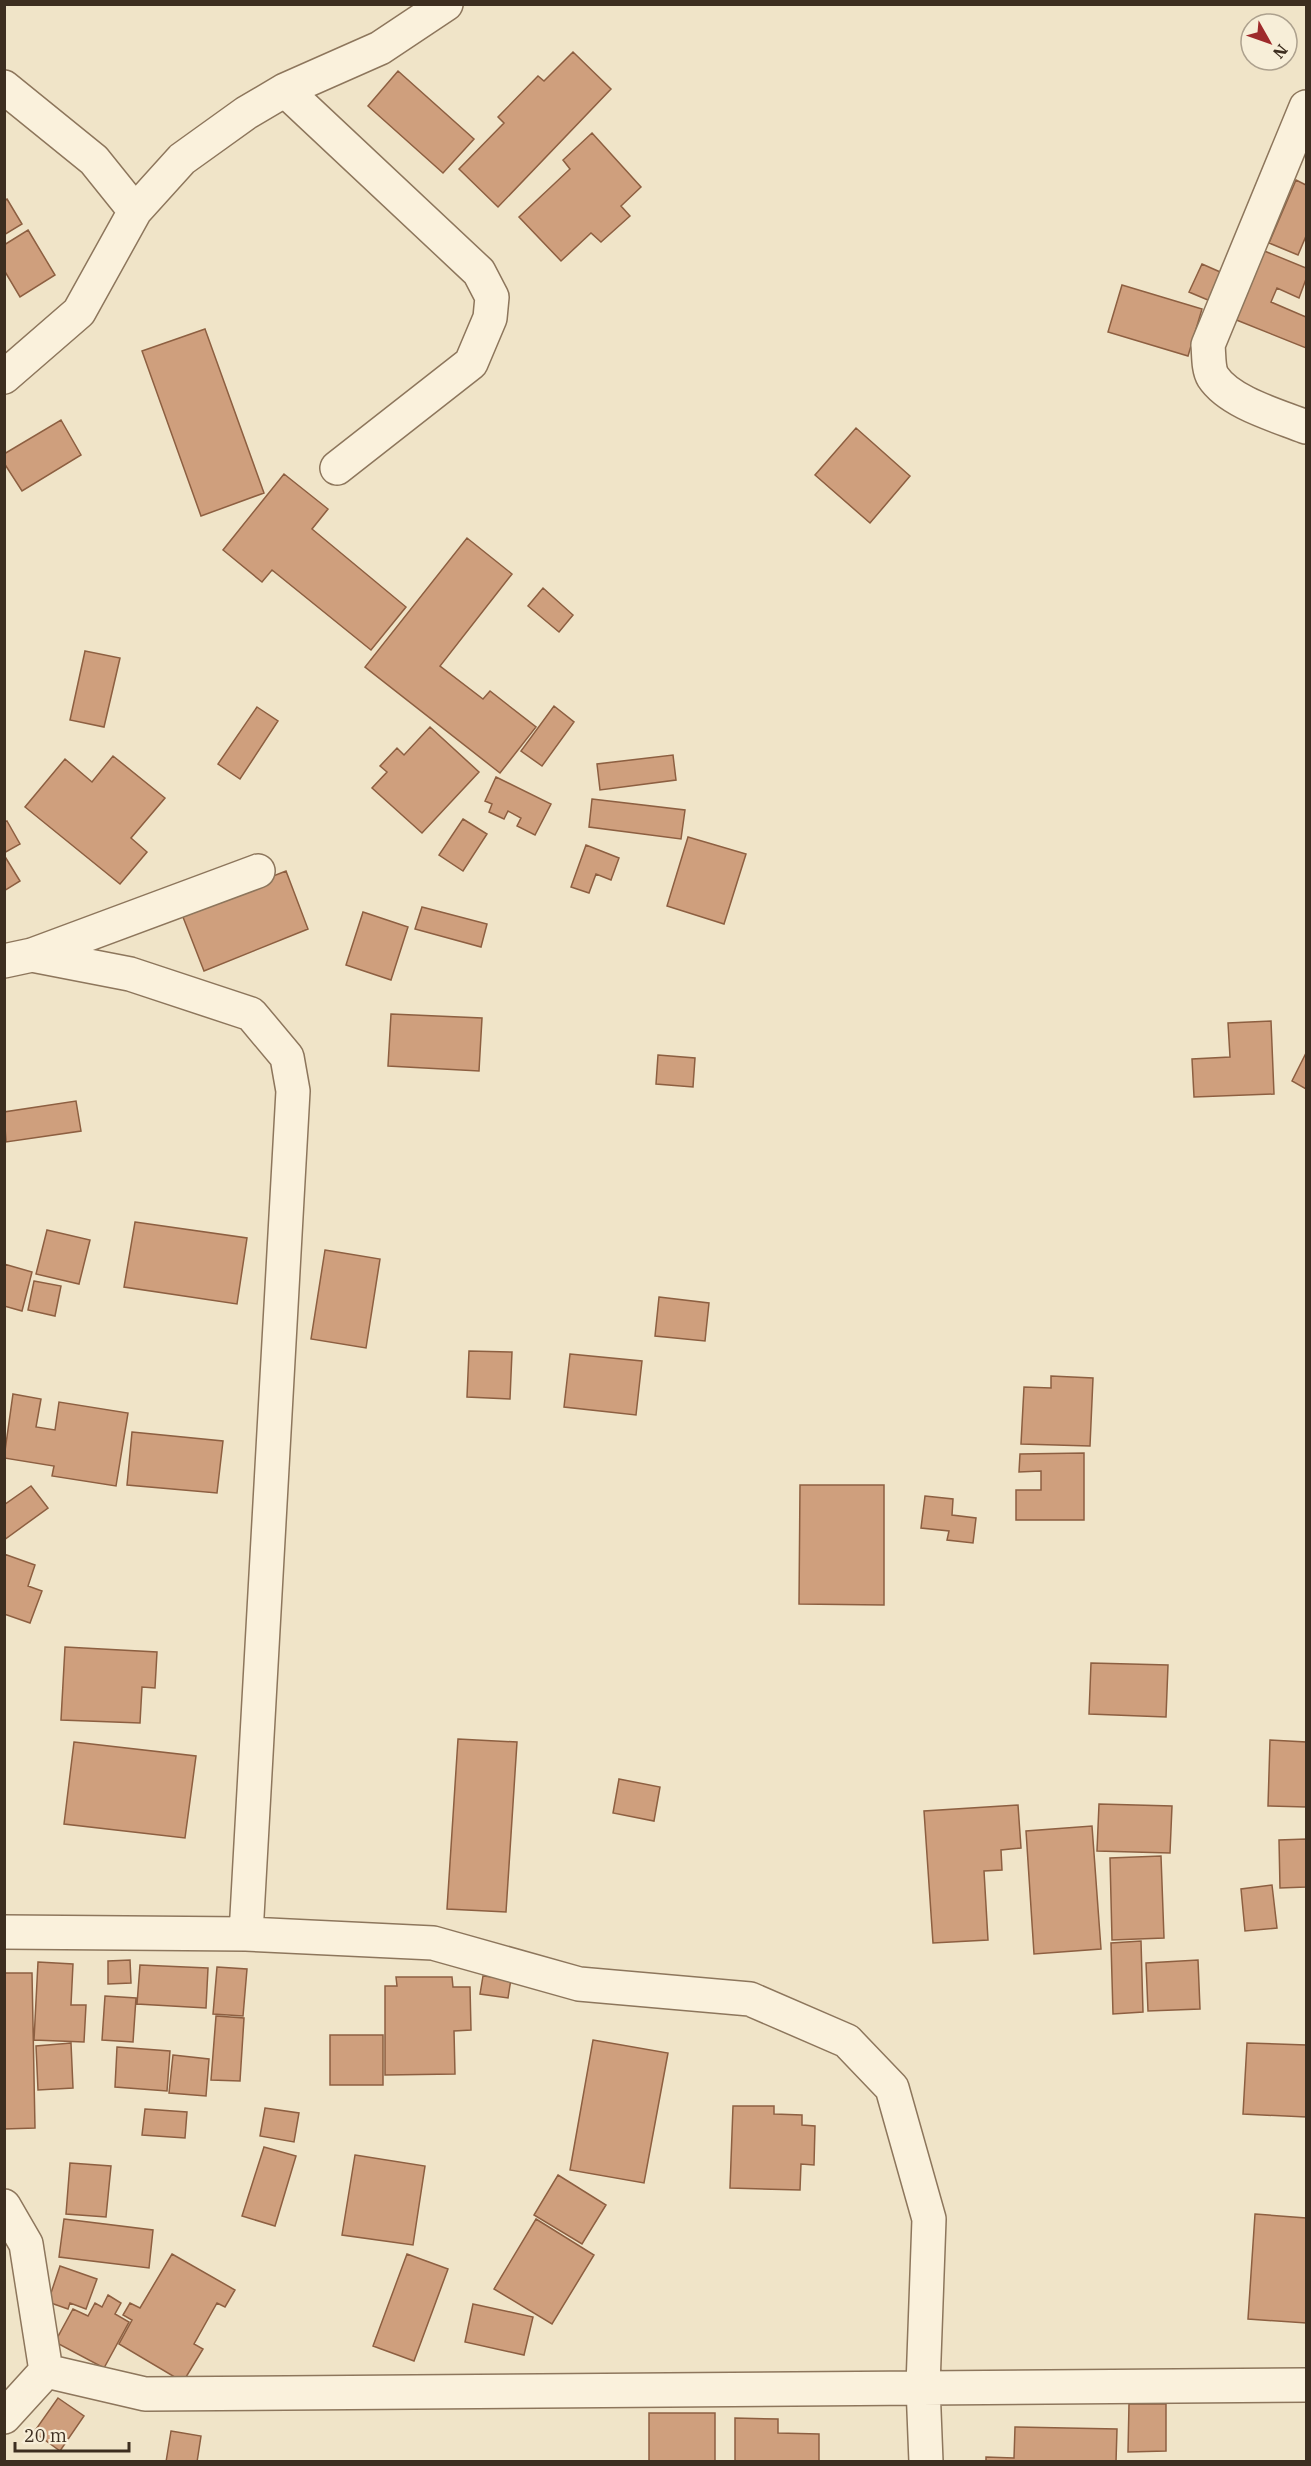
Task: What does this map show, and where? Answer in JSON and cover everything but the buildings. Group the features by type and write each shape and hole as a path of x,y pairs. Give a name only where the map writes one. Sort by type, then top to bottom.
{"street":[{"path":"4,377 79,312 135,211 182,159 246,113 285,90 380,48 446,4"},
{"path":"4,87 94,160 135,211"},
{"path":"285,90 479,272 492,297 490,318 471,363 338,468"},
{"path":"1306,107 1208,345 1212,375 1223,388 1258,409 1306,427"},
{"path":"18,958 258,871"},
{"path":"18,958 130,974 251,1014 287,1057 293,1091 246,1934"},
{"path":"4,1932 246,1934 434,1943 579,1984 750,1999 847,2041 892,2088 929,2219 923,2386 926,2462"},
{"path":"4,2206 26,2244 46,2371"},
{"path":"46,2371 145,2394 923,2386 1306,2385"},
{"path":"4,2417 46,2371"}]}
